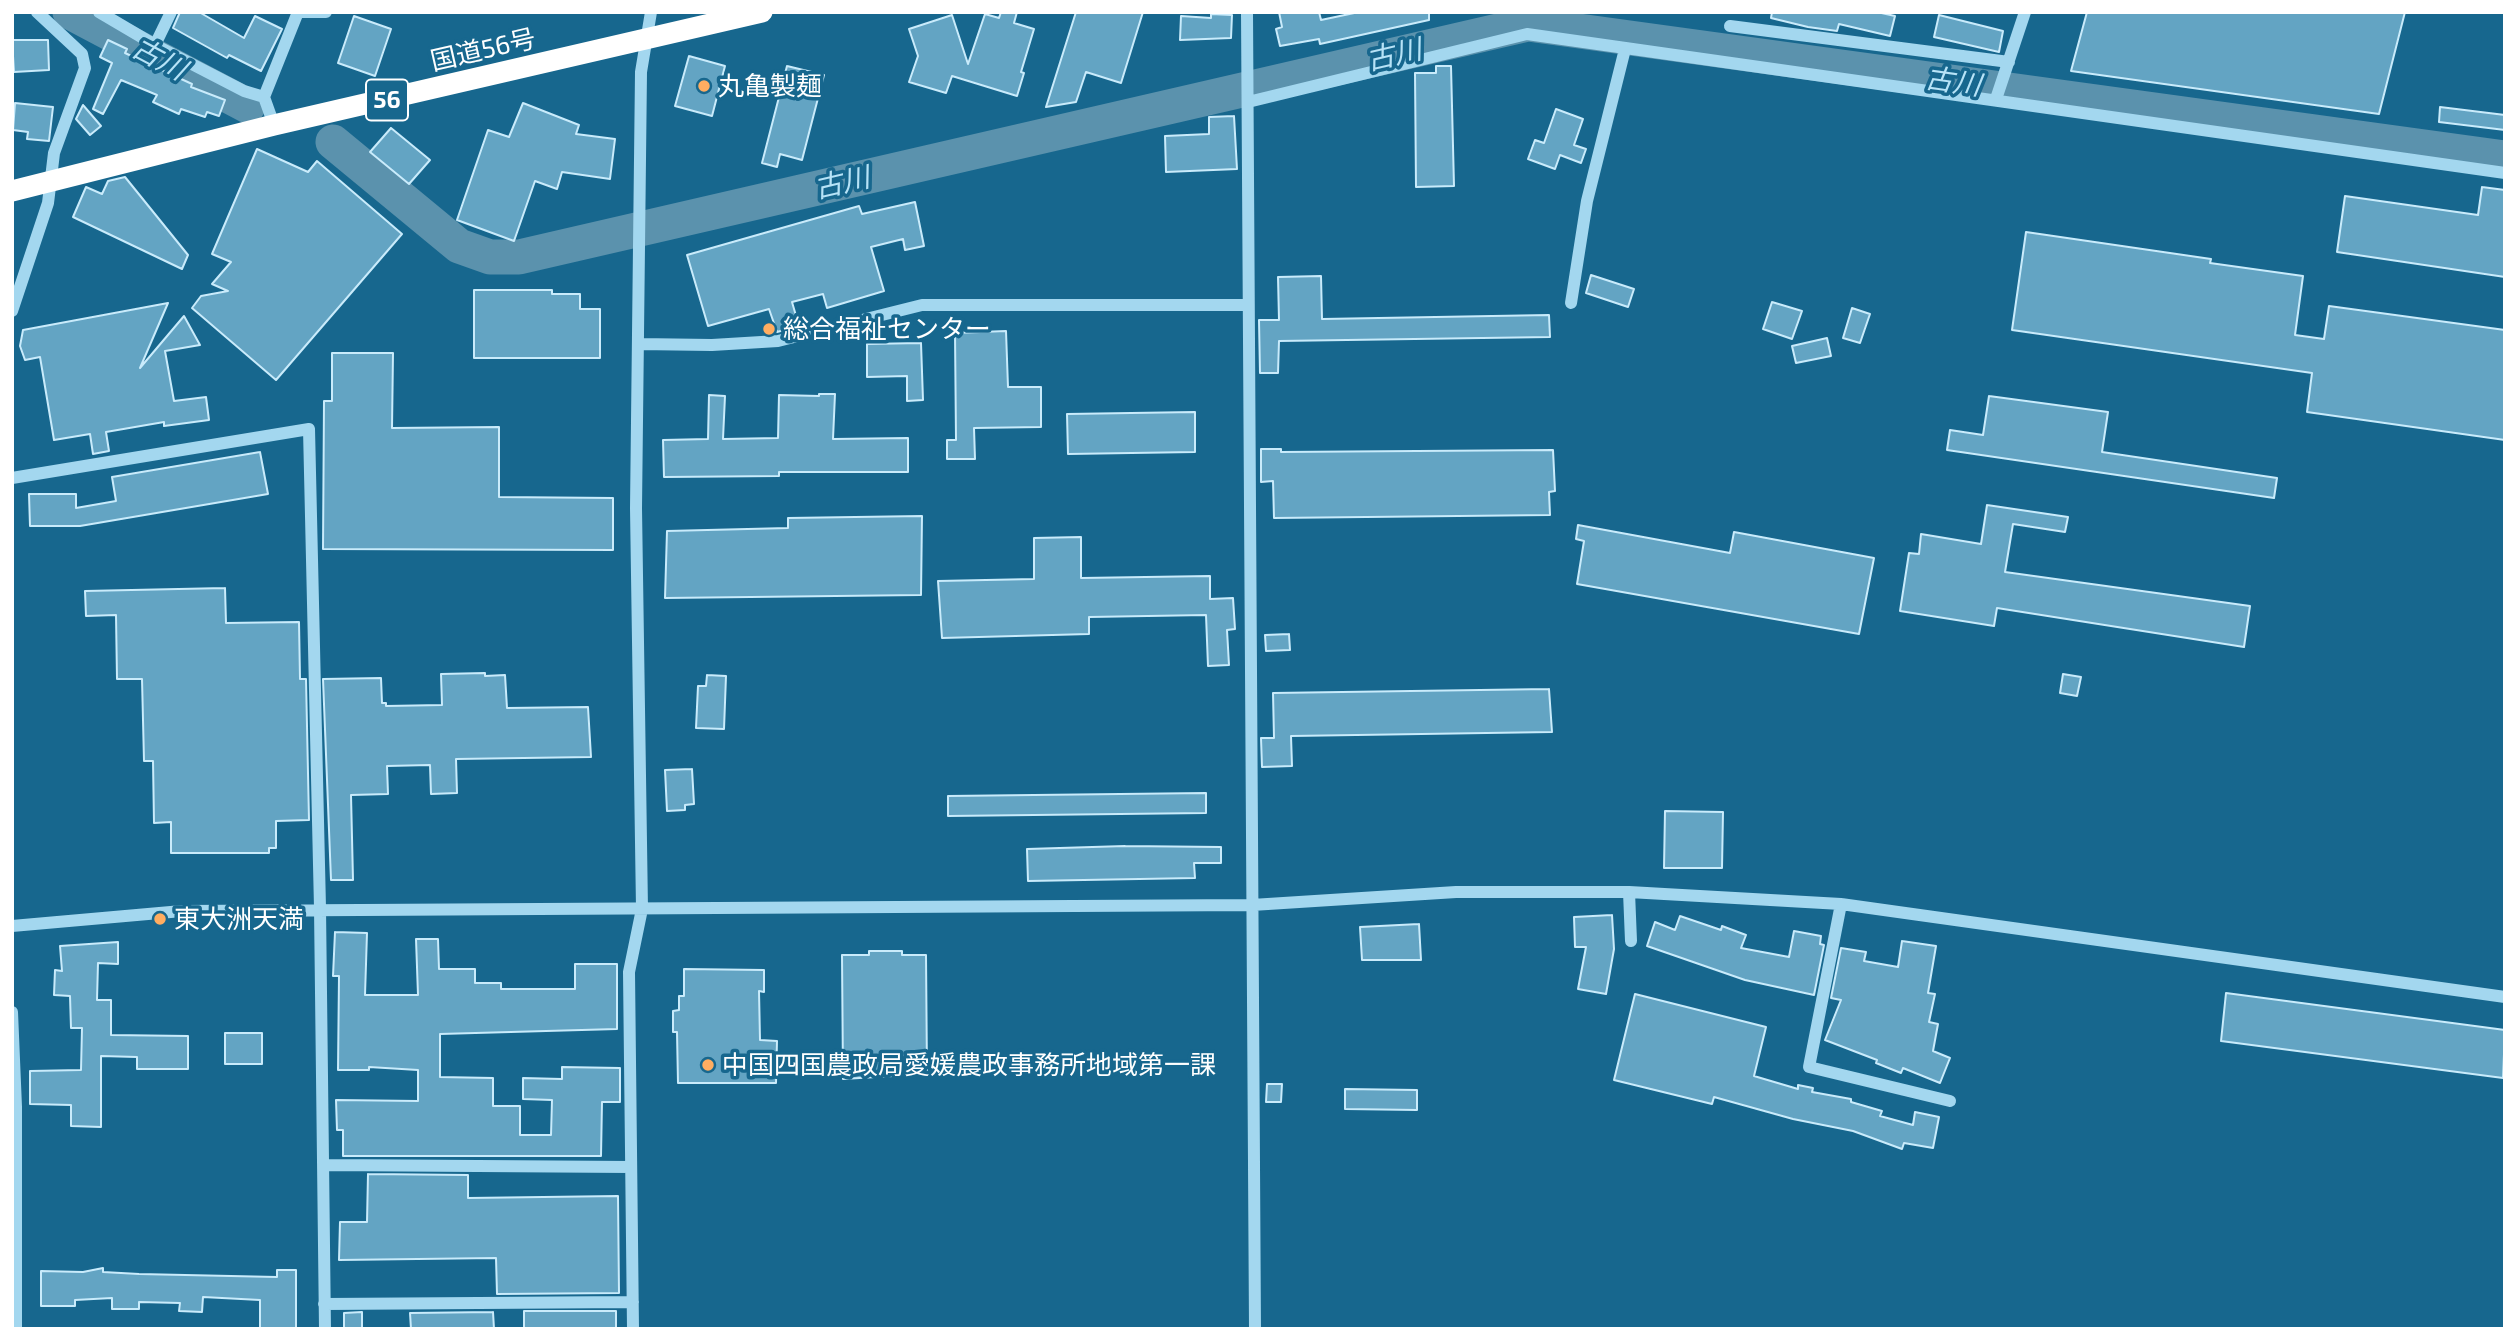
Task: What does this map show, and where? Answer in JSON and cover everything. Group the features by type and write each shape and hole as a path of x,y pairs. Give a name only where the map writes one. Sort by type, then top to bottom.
{"highway":[{"name":"国道56号","path":"12,191 274,125 762,12"}],"street":[{"path":"12,311 48,202 48,183 54,153 85,68 82,54 37,12"},
{"path":"99,12 155,45 244,91 264,97"},
{"path":"155,45 172,12"},
{"path":"274,125 264,97 298,12 326,12"},
{"path":"633,1329 629,972 642,909 636,582 641,72 651,12"},
{"path":"1247,12 1255,1329"},
{"path":"1997,96 2025,12"},
{"path":"1730,26 2007,67"},
{"path":"1248,98 1527,34 1997,96 2505,173"},
{"path":"1571,303 1587,201 1625,49"},
{"path":"638,344 712,345 778,341 922,305 1248,305"},
{"path":"12,478 309,429 320,908 325,1329"},
{"path":"12,926 182,911 320,908 1252,905 1456,892 1629,892 1841,904 2505,997"},
{"path":"1629,892 1630,941"},
{"path":"1841,904 1810,1067 1950,1101"},
{"path":"12,1012 16,1107 16,1329"},
{"path":"324,1165 631,1167"},
{"path":"324,1304 633,1302"}],"building":[{"path":"180,12 199,12 244,38 255,16 282,29 261,71 229,55 227,58 173,28"},
{"path":"1001,12 1017,12 1014,23 1034,29 1017,96 952,76 946,93 909,82 918,56 909,29 952,15 968,64 985,14 999,18"},
{"path":"1076,12 1143,12 1121,83 1086,72 1076,102 1046,107"},
{"path":"1279,12 1319,12 1321,20 1359,12 1429,12 1429,20 1320,44 1319,39 1280,46 1276,29 1282,27"},
{"path":"1772,12 1877,12 1895,16 1890,36 1839,24 1837,31 1808,27 1771,18"},
{"path":"2087,12 2405,12 2379,114 2071,71"},
{"path":"1211,14 1232,15 1231,38 1180,40 1181,16 1211,18"},
{"path":"1939,15 2003,31 1999,52 1934,37"},
{"path":"354,16 391,29 375,76 338,63"},
{"path":"12,40 48,40 49,70 14,72"},
{"path":"108,40 127,49 125,53 192,84 191,87 225,100 219,116 207,112 205,117 181,109 179,114 153,102 157,95 121,80 103,114 93,109 112,63 100,57"},
{"path":"689,56 725,66 712,116 675,106"},
{"path":"787,66 824,75 802,160 780,154 777,167 762,163"},
{"path":"1436,66 1451,66 1454,186 1416,187 1415,73 1436,73"},
{"path":"15,103 53,107 49,141 27,139 28,132 13,130"},
{"path":"523,103 579,125 576,134 615,139 610,179 562,172 557,189 535,181 514,241 457,220 488,130 509,137"},
{"path":"83,105 101,126 90,135 76,119"},
{"path":"2440,107 2505,115 2505,130 2439,122"},
{"path":"1556,109 1583,119 1574,145 1586,149 1581,163 1560,155 1555,169 1528,159 1535,140 1544,143"},
{"path":"1234,116 1237,169 1166,172 1165,136 1209,134 1209,117"},
{"path":"391,128 430,160 409,184 370,152"},
{"path":"257,149 308,172 317,161 402,234 276,380 192,308 201,296 228,291 212,284 231,262 212,254"},
{"path":"125,177 188,255 182,269 73,217 86,187 102,194 108,181"},
{"path":"2482,187 2505,190 2505,277 2337,252 2345,196 2478,215"},
{"path":"915,202 924,246 905,250 903,239 871,247 884,291 827,308 823,294 792,302 799,326 777,332 769,309 708,326 687,255 859,206 862,214"},
{"path":"2026,232 2211,259 2210,263 2303,276 2295,335 2324,339 2329,306 2505,330 2505,440 2307,412 2312,373 2012,330"},
{"path":"1591,275 1634,289 1628,307 1586,293"},
{"path":"1321,276 1322,319 1549,315 1550,337 1279,341 1278,373 1260,373 1259,320 1279,320 1278,277"},
{"path":"474,290 552,290 552,294 580,294 580,309 600,309 600,358 474,358"},
{"path":"1772,302 1802,311 1792,339 1763,329"},
{"path":"168,303 140,368 184,316 200,345 165,351 174,401 206,397 209,420 164,426 164,422 106,432 109,451 93,454 90,434 54,440 40,357 25,360 20,346 23,330"},
{"path":"1852,308 1870,314 1860,343 1843,338"},
{"path":"1006,331 1008,387 1041,387 1041,427 974,428 975,459 947,459 947,440 956,440 955,333"},
{"path":"1827,338 1831,356 1796,363 1792,346"},
{"path":"921,343 923,400 907,401 907,376 867,377 867,344"},
{"path":"332,353 393,353 392,428 499,427 499,497 613,498 613,550 323,549 324,401 332,401"},
{"path":"835,394 833,439 908,438 908,472 779,472 779,476 664,477 663,440 708,439 709,395 725,396 723,439 778,438 779,395"},
{"path":"1989,396 2108,412 2102,452 2277,478 2274,498 1947,450 1950,430 1983,435"},
{"path":"1195,412 1195,452 1068,454 1067,414"},
{"path":"1261,449 1281,449 1281,452 1553,450 1555,491 1549,492 1550,515 1274,518 1273,481 1261,482"},
{"path":"260,452 268,494 80,526 30,526 29,494 76,494 76,508 116,501 112,477"},
{"path":"1987,505 2068,517 2065,532 2013,524 2005,572 2250,606 2244,647 1997,608 1994,626 1900,611 1909,553 1919,554 1921,534 1981,544"},
{"path":"922,516 921,595 665,598 667,531 788,528 788,518"},
{"path":"1578,525 1730,553 1734,532 1874,558 1859,634 1577,584 1584,541 1576,539"},
{"path":"1081,537 1081,578 1210,576 1210,599 1233,598 1235,629 1227,630 1229,665 1208,666 1206,615 1089,617 1089,634 942,638 938,581 1034,579 1034,538"},
{"path":"225,588 226,623 299,622 300,679 306,679 309,820 276,821 276,848 269,848 269,853 171,853 171,822 154,823 153,761 144,761 142,679 117,679 116,615 86,616 85,591"},
{"path":"1289,634 1290,650 1266,651 1265,635"},
{"path":"485,673 485,676 505,675 507,708 588,707 591,757 456,759 457,793 431,794 430,765 387,766 388,794 351,795 353,880 331,880 323,679 381,678 382,703 386,703 386,706 442,705 441,674"},
{"path":"2063,674 2081,677 2077,696 2060,693"},
{"path":"707,675 726,676 724,729 696,728 698,686 706,686"},
{"path":"1549,689 1552,732 1291,736 1292,766 1262,767 1261,738 1274,738 1273,693"},
{"path":"692,769 694,804 685,805 685,810 667,811 665,770"},
{"path":"1206,793 1206,813 948,816 948,796"},
{"path":"1665,811 1723,812 1722,868 1664,868"},
{"path":"1221,847 1221,863 1194,863 1195,878 1028,881 1027,849"},
{"path":"1612,915 1614,949 1606,994 1578,989 1586,947 1575,947 1574,917"},
{"path":"1680,916 1721,930 1722,926 1746,935 1741,948 1789,957 1794,931 1821,936 1820,944 1824,945 1814,995 1745,980 1647,946 1655,922 1675,930"},
{"path":"1419,924 1421,960 1362,960 1360,927"},
{"path":"335,932 367,933 365,995 418,995 416,939 438,939 439,969 475,969 475,983 501,983 501,989 575,989 575,964 617,964 617,1029 440,1034 440,1077 493,1078 493,1106 520,1106 520,1135 551,1135 552,1100 523,1099 523,1078 562,1079 562,1067 620,1068 620,1102 602,1102 601,1156 343,1156 343,1130 337,1130 336,1100 418,1101 418,1070 369,1067 369,1070 338,1070 339,976 333,976"},
{"path":"1902,941 1936,946 1928,993 1935,994 1929,1022 1938,1024 1933,1051 1950,1058 1940,1083 1903,1068 1901,1073 1876,1063 1877,1060 1825,1040 1841,1000 1831,998 1841,948 1866,952 1864,961 1898,967"},
{"path":"118,942 118,964 98,963 97,1000 111,1000 111,1035 188,1036 188,1069 137,1069 137,1057 101,1056 101,1127 71,1126 71,1105 30,1104 30,1071 81,1070 82,1028 71,1028 70,996 54,995 55,970 62,971 60,946"},
{"path":"869,951 902,951 902,955 926,955 927,1074 843,1079 842,955 869,955"},
{"path":"684,969 764,970 764,992 759,991 760,1040 777,1041 776,1083 678,1083 677,1032 673,1032 673,1011 679,1010 679,996 684,996"},
{"path":"2226,993 2505,1030 2503,1078 2221,1041"},
{"path":"1635,994 1766,1027 1754,1076 1798,1089 1798,1085 1813,1088 1812,1092 1851,1099 1851,1102 1882,1111 1880,1116 1913,1125 1915,1112 1939,1117 1933,1148 1904,1143 1902,1149 1853,1131 1793,1119 1714,1097 1712,1104 1614,1080"},
{"path":"225,1033 262,1033 262,1064 225,1064"},
{"path":"1267,1084 1282,1084 1281,1102 1266,1102"},
{"path":"1345,1089 1417,1090 1417,1110 1345,1109"},
{"path":"368,1174 468,1175 468,1198 618,1196 619,1293 497,1294 496,1258 339,1260 340,1222 367,1222"},
{"path":"103,1268 103,1272 139,1274 277,1277 277,1270 296,1270 296,1329 260,1329 260,1300 203,1297 202,1312 179,1311 180,1303 139,1302 139,1309 112,1309 112,1298 75,1300 75,1306 41,1306 41,1271 83,1272"},
{"path":"524,1311 616,1311 616,1329 524,1329"},
{"path":"362,1312 362,1329 344,1329 344,1313"},
{"path":"493,1312 494,1329 411,1329 410,1313"}],"waterway":[{"name":"古川","path":"70,12 248,106"},
{"name":"古川","path":"333,142 459,246 490,257 519,257 1528,24 2505,158"}],"place":[{"name":"丸亀製麺","path":"704,86"},
{"name":"総合福祉センター","path":"769,329"},
{"name":"東大洲天満","path":"160,919"},
{"name":"中国四国農政局愛媛農政事務所地域第一課","path":"708,1065"}]}
